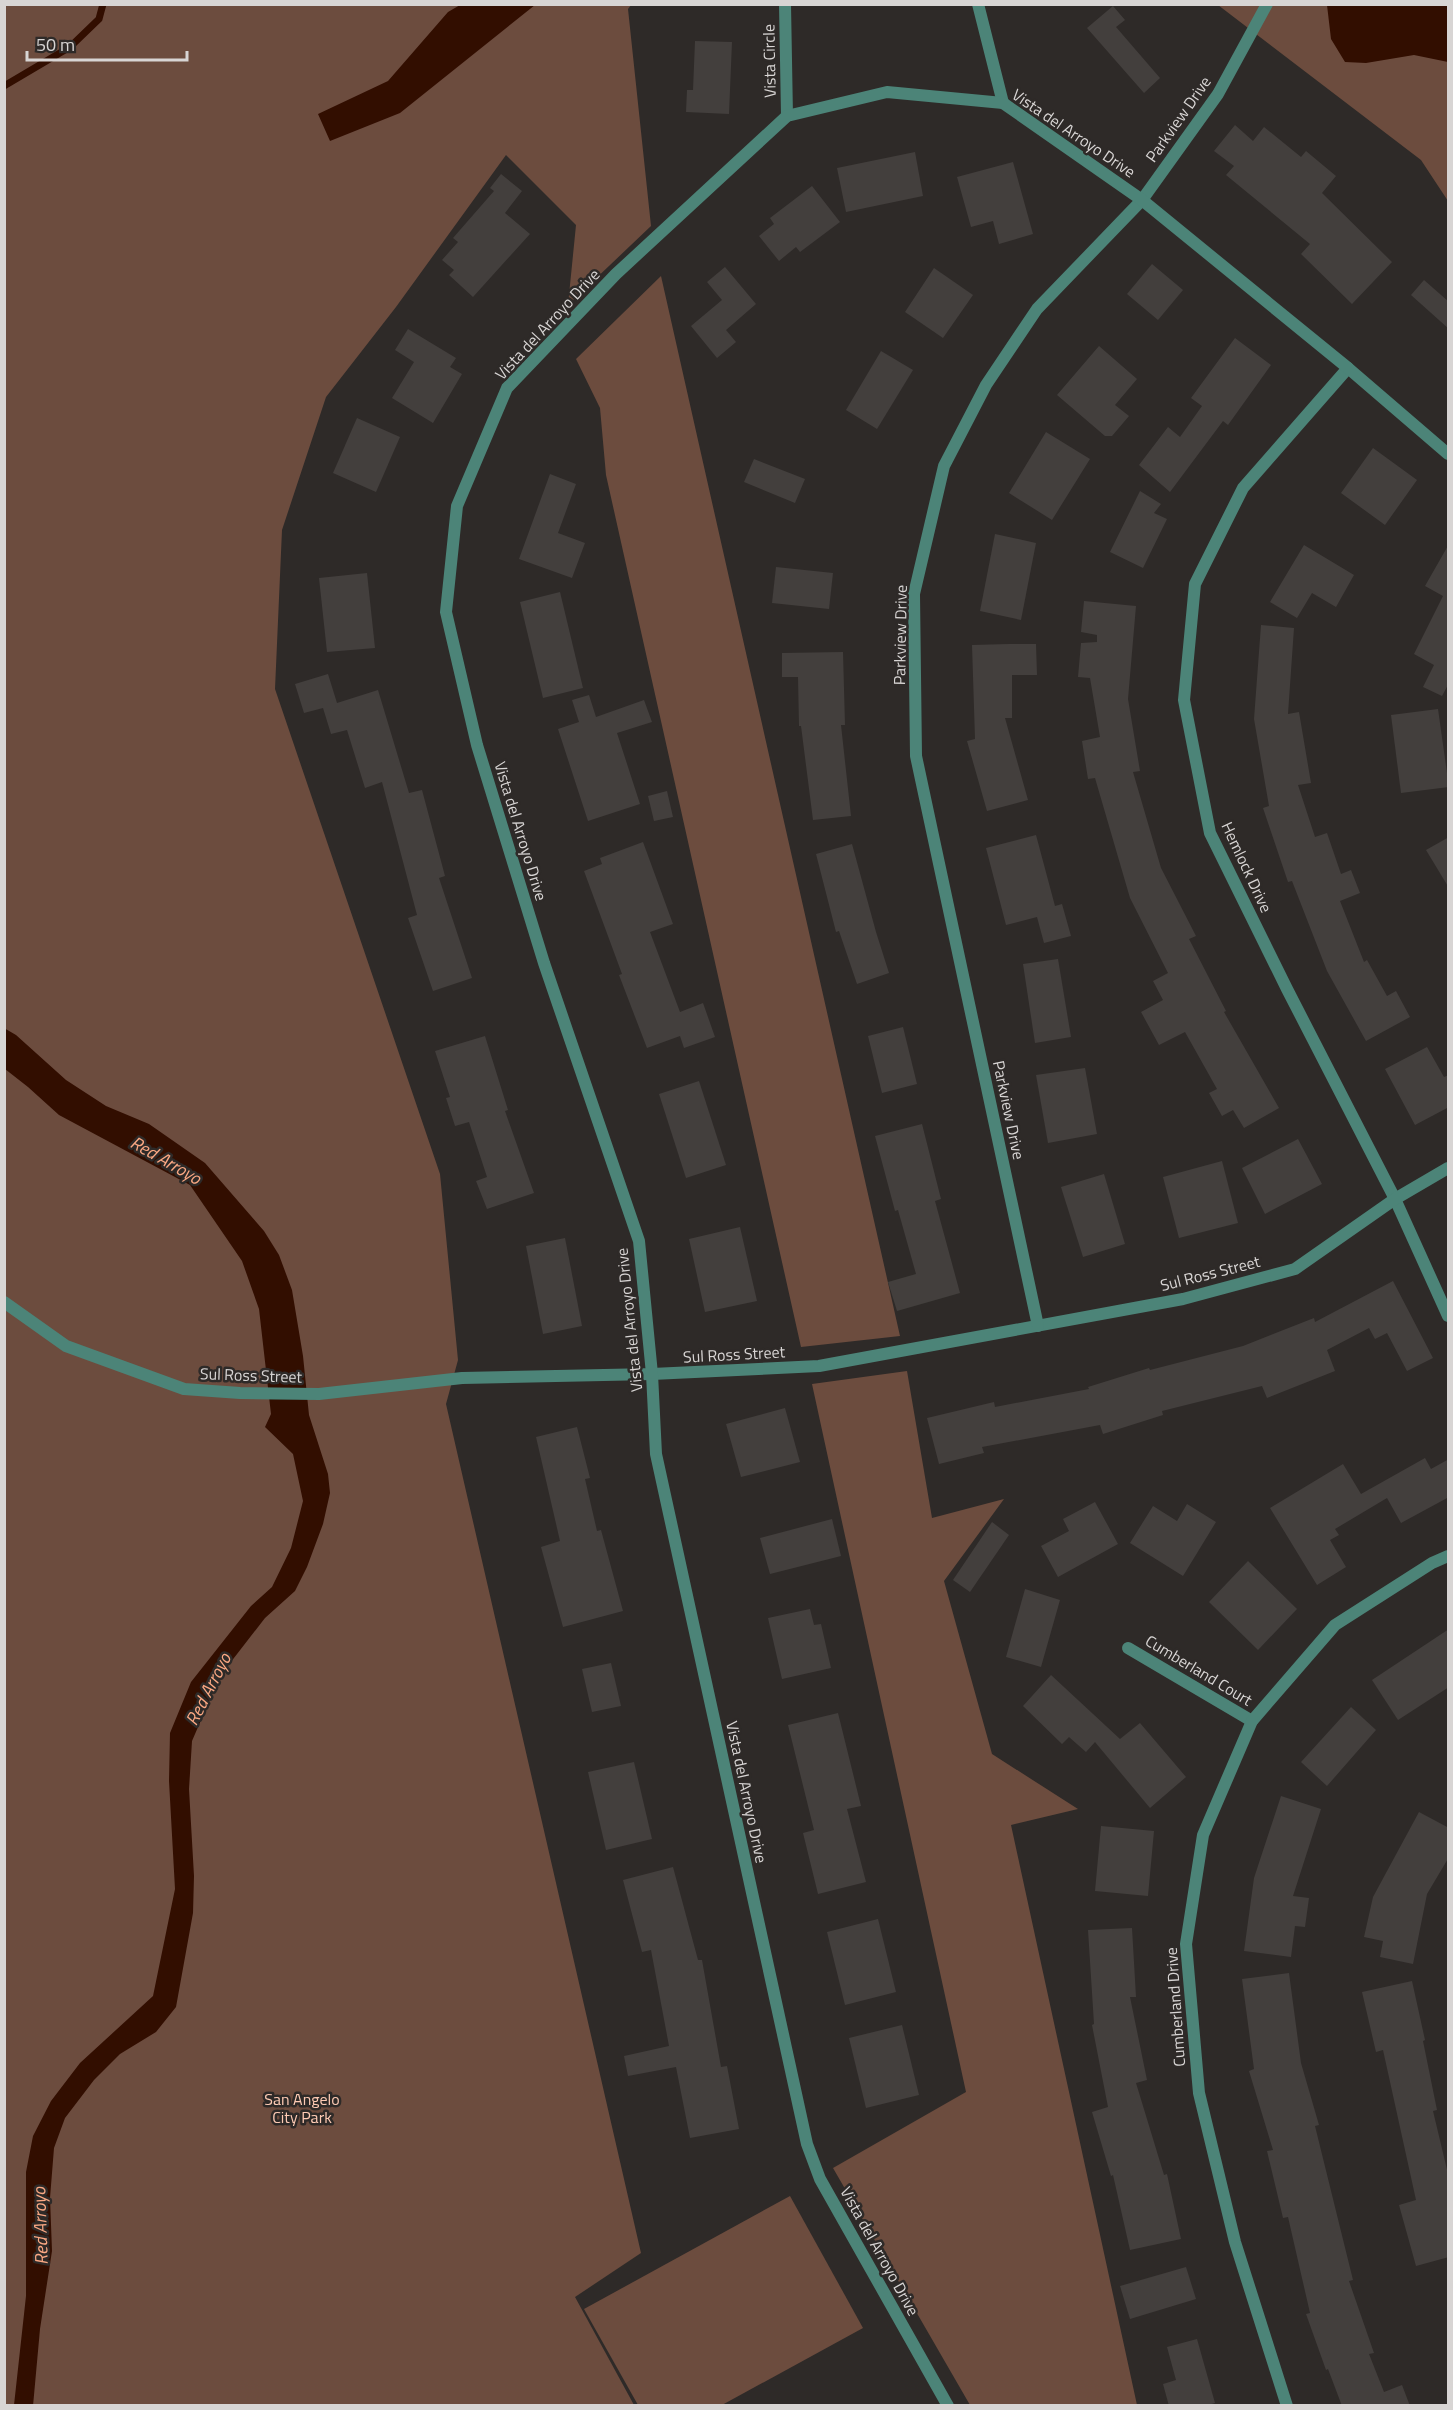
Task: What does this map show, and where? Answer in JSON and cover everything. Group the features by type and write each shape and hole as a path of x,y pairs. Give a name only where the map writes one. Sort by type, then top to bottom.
{"street":[{"name":"Vista Circle","path":"785,4 786,116"},
{"path":"978,4 1003,103"},
{"name":"Parkview Drive","path":"1038,1326 916,756 914,594 944,465 986,385 1037,309 1142,200 1218,94 1267,4"},
{"name":"Vista del Arroyo Drive","path":"948,2406 820,2179 807,2144 656,1454 652,1374 639,1241 544,963 480,756 446,612 457,506 507,388 616,274 786,116 887,92 1003,103 1142,200 1348,368 1449,454"},
{"name":"Hemlock Drive","path":"1348,368 1243,488 1195,584 1184,700 1210,833 1395,1199 1449,1316"},
{"name":"Sul Ross Street","path":"4,1302 66,1346 184,1389 240,1393 319,1394 462,1378 652,1374 819,1366 1183,1299 1295,1269 1395,1199 1449,1168"},
{"name":"Cumberland Drive","path":"1287,2406 1235,2242 1198,2093 1186,1944 1203,1835 1252,1722 1335,1625 1432,1563 1449,1556"},
{"name":"Cumberland Court","path":"1128,1648 1252,1722"}],"green space":[{"name":"San Angelo City Park","path":"5,5 631,5 628,9 651,226 568,305 576,225 506,155 396,307 326,397 282,530 275,689 440,1174 458,1360 446,1404 641,2253 575,2297 634,2405 5,2406"},
{"path":"1218,5 1448,5 1448,201 1421,160"},
{"path":"661,276 900,1336 801,1347 606,475 600,408 576,359"},
{"path":"907,1371 932,1518 1004,1499 944,1581 992,1754 1078,1809 1011,1825 1137,2405 970,2405 833,2168 966,2092 812,1384"},
{"path":"790,2196 863,2328 722,2405 638,2405 584,2309"}],"water":[{"path":"460,5 535,5 400,113 330,141 318,114 388,81 448,12"},
{"path":"1327,5 1448,5 1448,62 1414,55 1366,63 1345,62 1331,39"},
{"path":"4,1028 16,1035 66,1080 106,1106 149,1124 205,1163 264,1231 279,1255 292,1290 303,1356 309,1415 328,1474 330,1493 323,1524 307,1567 295,1591 265,1618 220,1676 192,1741 189,1789 194,1876 193,1913 176,2007 156,2032 120,2054 94,2080 65,2118 54,2148 50,2198 52,2251 40,2329 33,2406 14,2405 26,2296 26,2172 33,2136 51,2101 80,2063 153,1996 175,1889 169,1781 170,1733 191,1682 251,1606 272,1587 291,1548 303,1501 293,1454 265,1427 271,1414 259,1309 242,1261 190,1185 59,1115 5,1069"}],"building":[{"path":"1113,6 1125,20 1116,27 1160,78 1144,93 1087,28"},
{"path":"695,41 732,42 729,114 686,112 687,90 693,90"},
{"path":"1235,125 1253,141 1264,127 1301,157 1306,151 1336,176 1322,193 1392,262 1352,304 1301,254 1310,244 1226,175 1234,166 1214,151"},
{"path":"915,152 923,196 846,212 837,168"},
{"path":"1013,162 1033,234 999,244 993,221 971,227 957,177"},
{"path":"501,174 522,191 505,213 530,234 473,297 449,275 454,270 442,260 458,242 453,238 494,191 490,188"},
{"path":"812,186 840,222 800,252 796,247 779,261 759,236 774,224 770,218"},
{"path":"1152,264 1183,290 1158,320 1127,294"},
{"path":"725,267 756,304 726,330 736,342 717,358 691,326 722,300 707,282"},
{"path":"934,268 973,295 943,338 905,312"},
{"path":"1424,280 1449,302 1449,329 1411,295"},
{"path":"408,329 456,358 450,367 462,374 433,423 392,398 414,362 395,350"},
{"path":"1235,338 1271,365 1228,425 1223,421 1170,492 1139,465 1168,427 1180,437 1202,406 1191,398"},
{"path":"1099,346 1137,379 1115,405 1129,416 1112,436 1105,436 1057,395"},
{"path":"881,351 913,370 877,429 846,410"},
{"path":"357,418 400,437 376,492 333,473"},
{"path":"1046,432 1090,459 1052,520 1009,493"},
{"path":"1373,448 1417,480 1385,525 1341,493"},
{"path":"754,459 805,479 795,503 744,482"},
{"path":"550,474 576,484 558,533 585,543 572,578 519,559"},
{"path":"1140,491 1161,504 1154,513 1167,519 1143,568 1110,552"},
{"path":"995,534 1036,543 1021,620 980,611"},
{"path":"1449,544 1449,683 1442,696 1423,687 1434,665 1414,654 1443,596 1425,586"},
{"path":"1304,545 1354,575 1336,607 1312,593 1297,618 1270,602"},
{"path":"776,567 833,573 829,609 772,603"},
{"path":"367,573 375,648 327,652 319,578"},
{"path":"560,592 583,688 543,698 520,602"},
{"path":"1084,601 1136,606 1128,699 1140,771 1133,772 1161,868 1196,936 1189,939 1226,1011 1224,1012 1279,1108 1244,1128 1233,1110 1222,1116 1209,1093 1217,1089 1185,1032 1159,1045 1141,1012 1163,1000 1153,981 1168,973 1130,898 1095,778 1088,779 1082,741 1100,737 1090,678 1078,677 1081,643 1097,642 1097,635 1081,632"},
{"path":"1261,625 1294,628 1288,714 1299,712 1311,783 1298,785 1315,837 1327,833 1341,874 1351,870 1360,893 1340,901 1364,962 1367,960 1387,996 1396,991 1410,1017 1366,1041 1327,971 1292,881 1288,882 1263,808 1269,806 1254,719"},
{"path":"1036,644 1037,675 1012,675 1012,718 1005,718 1028,800 987,811 967,741 975,739 972,645"},
{"path":"843,652 845,725 841,725 851,816 813,820 801,726 799,726 798,677 782,677 782,653"},
{"path":"328,674 337,703 378,690 409,793 422,790 445,876 439,878 472,978 433,991 408,918 417,915 382,782 365,788 347,730 331,734 323,708 304,713 295,684"},
{"path":"589,695 596,717 644,700 652,722 617,733 640,804 588,821 558,729 579,722 572,700"},
{"path":"1438,709 1449,787 1401,793 1391,715"},
{"path":"667,791 673,817 654,821 648,796"},
{"path":"1036,835 1055,906 1062,904 1071,936 1044,943 1037,917 1006,925 986,848"},
{"path":"1449,837 1449,888 1426,850"},
{"path":"643,842 673,924 650,932 680,1012 703,1003 715,1037 684,1048 680,1036 647,1048 619,975 622,974 584,871 602,864 600,858"},
{"path":"852,844 889,973 857,984 839,931 836,932 816,854"},
{"path":"1058,959 1071,1037 1035,1043 1023,964"},
{"path":"903,1027 917,1084 882,1093 868,1036"},
{"path":"485,1036 508,1110 505,1111 534,1193 487,1209 476,1181 487,1177 469,1122 455,1126 446,1098 450,1097 435,1051"},
{"path":"1427,1047 1444,1077 1449,1075 1449,1107 1415,1125 1385,1069"},
{"path":"1085,1068 1097,1134 1048,1143 1036,1075"},
{"path":"699,1081 726,1165 686,1178 659,1094"},
{"path":"922,1124 941,1199 935,1201 960,1293 897,1311 888,1282 916,1274 898,1210 895,1211 875,1136"},
{"path":"1298,1139 1322,1184 1265,1214 1242,1168"},
{"path":"1222,1161 1238,1223 1179,1238 1163,1177"},
{"path":"1104,1174 1125,1244 1083,1257 1061,1187"},
{"path":"740,1227 757,1301 705,1312 689,1239"},
{"path":"565,1238 582,1326 543,1334 526,1246"},
{"path":"1393,1281 1433,1358 1407,1371 1387,1333 1375,1339 1369,1328 1327,1350 1335,1371 1267,1398 1262,1386 1162,1411 1163,1415 1103,1434 1100,1425 982,1447 984,1453 939,1464 927,1418 994,1402 995,1407 1089,1389 1088,1387 1149,1368 1150,1370 1243,1346 1314,1318 1315,1322"},
{"path":"785,1408 800,1462 741,1477 726,1424"},
{"path":"577,1427 590,1478 585,1479 597,1531 601,1530 623,1611 563,1627 541,1547 560,1541 536,1437"},
{"path":"1425,1458 1431,1469 1449,1459 1449,1497 1401,1523 1387,1498 1335,1529 1339,1535 1330,1540 1346,1567 1317,1585 1270,1508 1343,1464 1361,1494"},
{"path":"1095,1502 1118,1544 1058,1577 1041,1546 1069,1531 1063,1519"},
{"path":"1187,1504 1216,1522 1183,1576 1130,1543 1153,1506 1177,1521"},
{"path":"832,1519 841,1556 770,1574 760,1538"},
{"path":"992,1522 1009,1535 970,1592 953,1580"},
{"path":"1248,1561 1297,1609 1258,1650 1209,1602"},
{"path":"1025,1589 1060,1600 1041,1667 1006,1657"},
{"path":"810,1609 814,1625 821,1624 831,1668 782,1679 768,1618"},
{"path":"1449,1629 1449,1687 1398,1720 1372,1680"},
{"path":"611,1663 621,1706 592,1712 582,1669"},
{"path":"1051,1675 1120,1739 1140,1723 1186,1777 1150,1808 1095,1742 1086,1752 1069,1737 1062,1744 1023,1706"},
{"path":"1351,1707 1376,1730 1327,1786 1301,1762"},
{"path":"838,1713 861,1806 847,1809 866,1882 818,1894 803,1833 814,1830 788,1725"},
{"path":"634,1762 652,1839 606,1850 588,1772"},
{"path":"1281,1796 1321,1809 1293,1896 1309,1898 1305,1927 1295,1926 1291,1957 1244,1951 1254,1878"},
{"path":"1419,1812 1449,1828 1449,1857 1427,1894 1413,1964 1380,1957 1383,1941 1364,1937 1373,1897"},
{"path":"1101,1826 1154,1831 1148,1896 1095,1891"},
{"path":"673,1867 698,1960 702,1960 721,2067 727,2066 739,2129 690,2138 676,2067 628,2076 624,2056 669,2046 651,1950 642,1952 623,1880"},
{"path":"878,1919 896,1992 845,2005 827,1932"},
{"path":"1132,1928 1136,1997 1130,1997 1147,2080 1136,2083 1164,2175 1167,2174 1181,2239 1130,2250 1113,2175 1111,2176 1092,2112 1108,2107 1092,2025 1094,2024 1088,1930"},
{"path":"1289,1973 1301,2063 1319,2125 1315,2126 1353,2280 1349,2281 1374,2353 1369,2354 1384,2392 1402,2385 1410,2406 1342,2406 1306,2314 1310,2313 1288,2217 1283,2218 1267,2151 1273,2150 1249,2071 1254,2069 1242,1979"},
{"path":"1412,1981 1437,2110 1433,2111 1449,2178 1449,2257 1416,2266 1399,2205 1416,2200 1383,2050 1376,2052 1362,1992"},
{"path":"902,2025 919,2095 866,2108 849,2038"},
{"path":"1186,2267 1196,2299 1130,2319 1120,2286"},
{"path":"1197,2339 1215,2403 1205,2406 1169,2406 1163,2384 1176,2380 1167,2347"}],"waterway":[{"name":"Red Arroyo","path":"4,86 70,47 99,19 103,4"}]}
